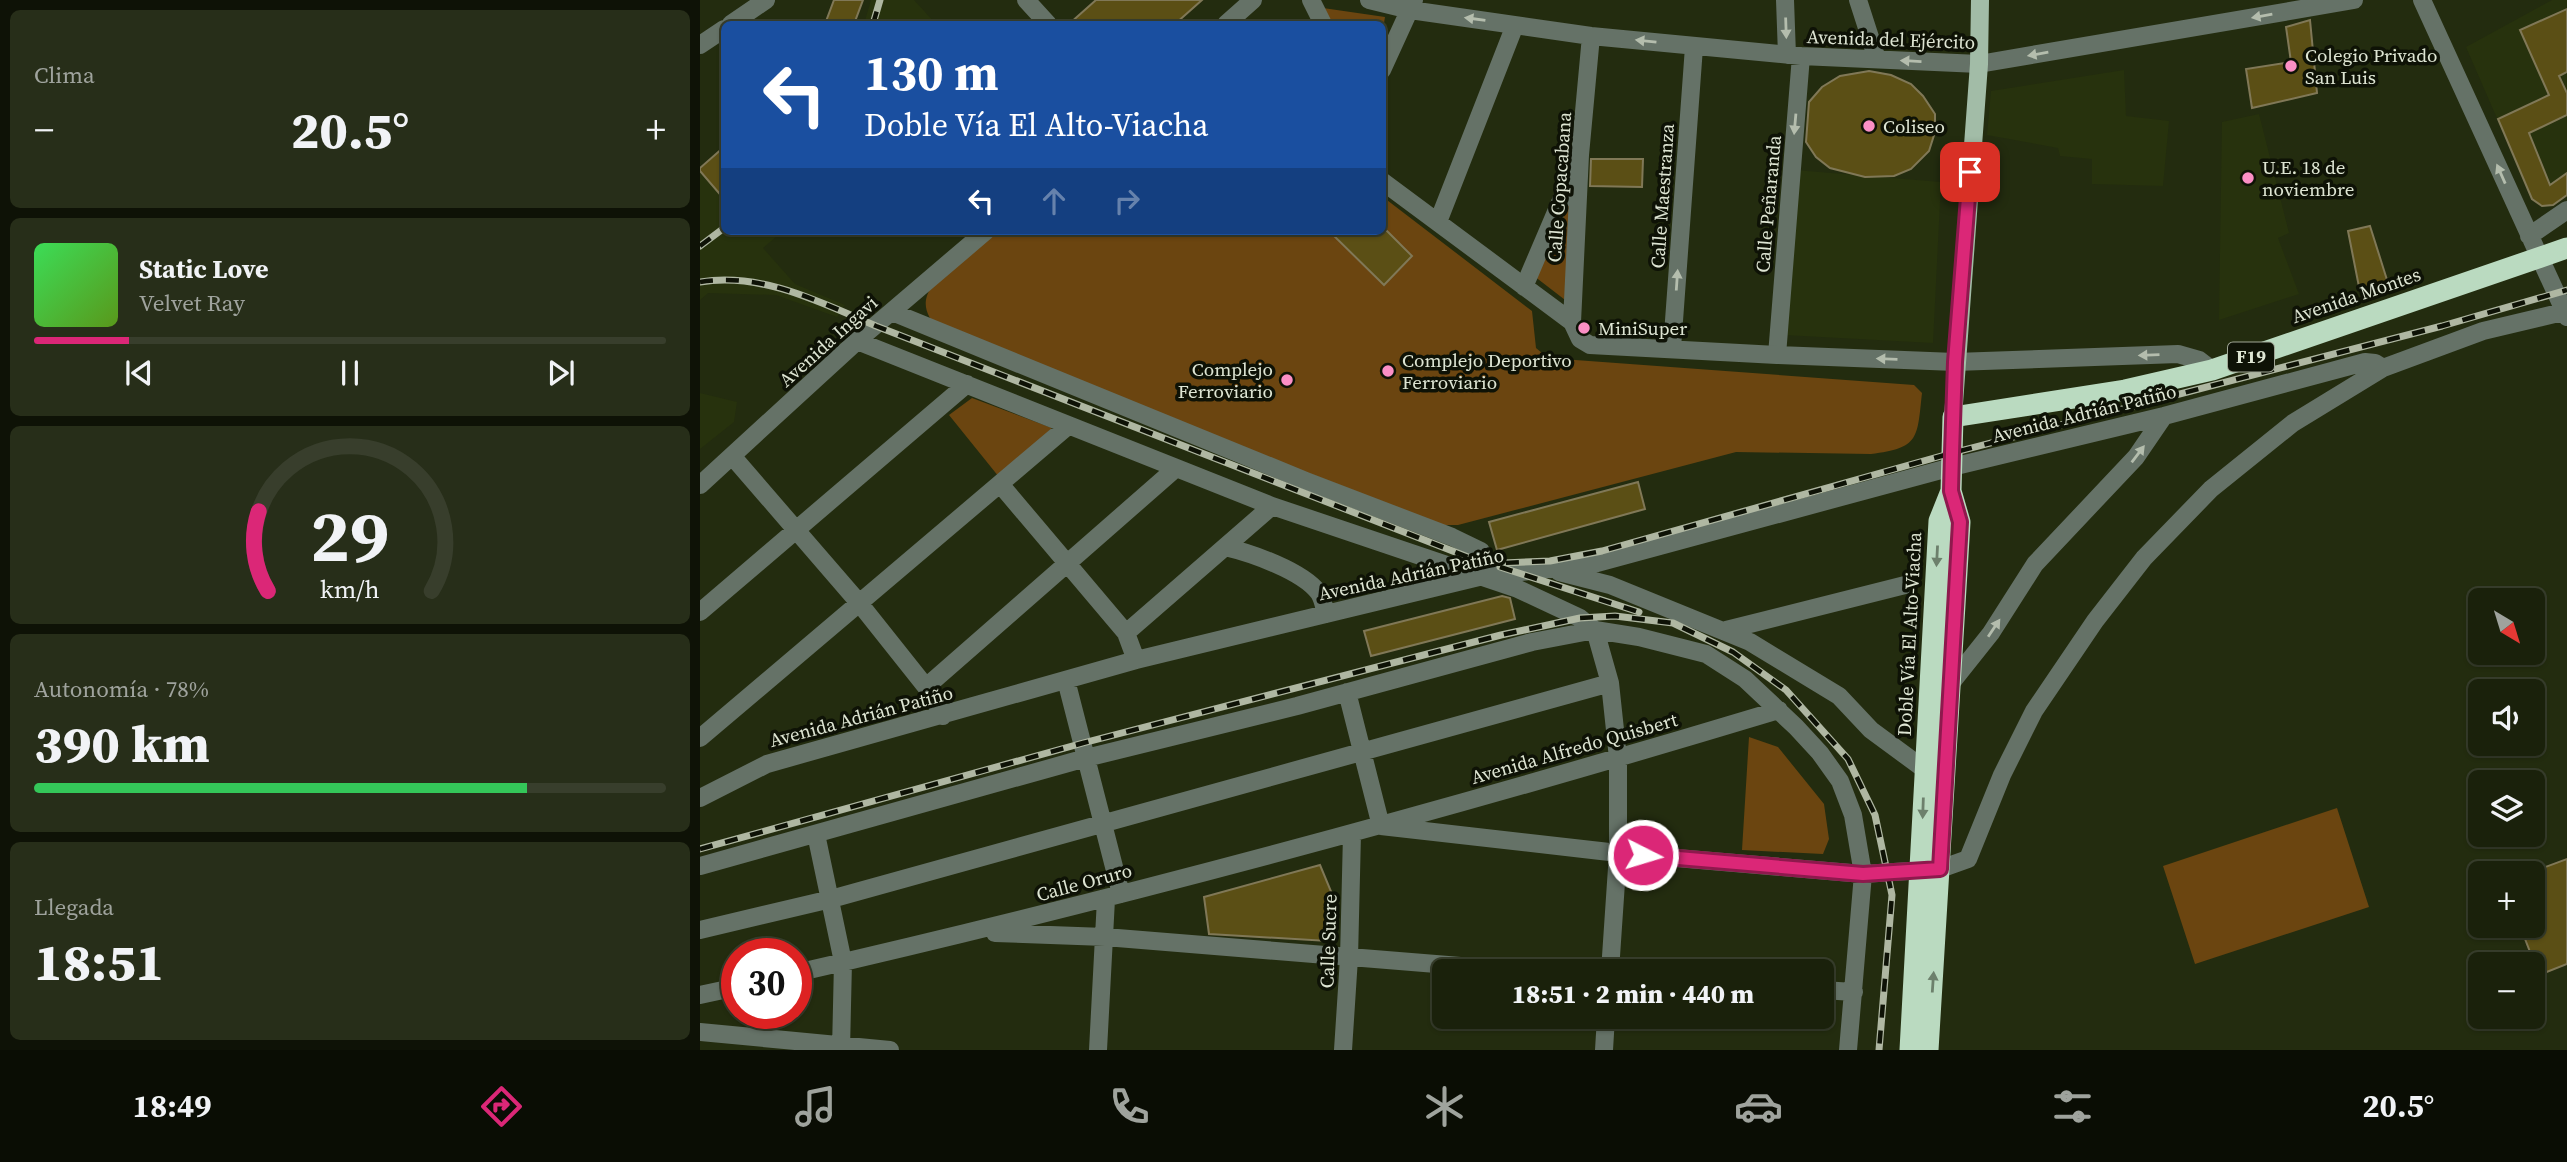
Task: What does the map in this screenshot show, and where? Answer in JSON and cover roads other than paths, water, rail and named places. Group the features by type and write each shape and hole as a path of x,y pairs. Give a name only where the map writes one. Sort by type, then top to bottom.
{"highway":[{"name":"Avenida Montes","path":"1953,417 2125,390 2212,370 2567,248"},
{"path":"1951,491 1953,417"},
{"name":"Doble Vía El Alto-Viacha","path":"1910,1050 1952,682 1960,522 1951,491"},
{"name":"Doble Vía El Alto-Viacha","path":"1928,1050 1930,869 1924,769 1939,521 1951,491"}],"main road":[{"path":"1953,417 1979,64 1980,0"}],"street":[{"path":"735,21 766,0"},
{"path":"1026,0 1045,21"},
{"path":"1229,21 1253,0"},
{"path":"1311,0 1322,21"},
{"name":"Avenida del Ejército","path":"1369,0 1591,36 1694,47 1794,56 1979,64 2354,0"},
{"name":"Calle Peñaranda","path":"1777,355 1794,56 1785,0"},
{"path":"1858,0 1877,59"},
{"path":"1347,692 1381,825 1618,853 1863,874 1930,869 1968,859 2002,775 2035,711 2095,621 2144,558 2211,489 2293,423 2383,368 2483,331 2566,313 2423,0"},
{"path":"1386,61 1412,5"},
{"path":"1438,222 1515,25"},
{"path":"700,46 721,31"},
{"name":"Calle Copacabana","path":"1591,36 1580,155 1572,322 1580,339 1590,345 1672,348"},
{"name":"Calle Maestranza","path":"1672,348 1694,47"},
{"path":"1524,287 1580,155"},
{"path":"1386,184 1572,322"},
{"path":"2529,236 2567,210"},
{"name":"Avenida Ingavi","path":"700,485 857,341 981,235"},
{"path":"892,312 1481,551"},
{"path":"857,341 1272,506 1518,589 1580,618 1595,630 1610,682 1618,758 1618,853 1610,959"},
{"path":"1672,348 1955,362 2178,354 2199,360 2212,370"},
{"name":"Avenida Adrián Patiño","path":"700,798 767,764 1136,660 1479,577 1597,564 1952,467 2165,416 2365,362 2375,363 2383,368"},
{"path":"700,612 967,384"},
{"path":"1952,682 1991,633 2035,564 2136,457 2165,416"},
{"path":"700,738 1068,426"},
{"path":"733,457 860,604 926,687 943,716"},
{"path":"926,687 1175,469"},
{"path":"1000,484 1126,633 1136,660"},
{"path":"1126,633 1272,506"},
{"path":"1225,547 1255,554 1310,584 1321,595 1326,614"},
{"path":"1549,569 1610,585 1750,642 1839,696 1871,730 1924,769"},
{"path":"1726,631 1909,584"},
{"path":"700,866 1086,758 1532,642 1595,630 1639,637 1706,654 1745,679 1820,753 1840,781 1853,815 1863,874 1849,1050"},
{"path":"1066,680 1103,822 1113,896 1105,937 1098,1050"},
{"path":"700,930 831,899 1610,682"},
{"name":"Avenida Alfredo Quisbert","path":"1381,825 1779,710"},
{"name":"Calle Oruro","path":"812,969 973,932 1381,825"},
{"path":"816,834 843,962 842,1048"},
{"name":"Calle Sucre","path":"1343,1050 1349,958 1352,834"},
{"path":"973,932 1105,937 1432,964"},
{"path":"700,995 721,990"},
{"path":"1834,991 1854,992"},
{"path":"1604,1050 1605,1029"},
{"path":"700,1032 842,1048 890,1050"}],"railway":[{"path":"874,21 880,0"},
{"path":"700,246 721,230"},
{"path":"700,282 746,281 790,291 1468,557 1503,563 1550,561 1602,551 1952,453 2442,326 2567,290"},
{"path":"1500,567 1639,612"},
{"path":"700,849 1083,743 1501,635 1580,618 1615,616 1673,623 1733,652 1786,690 1848,759 1875,815 1892,895 1879,1050"}],"place":[{"name":"Colegio Privado San Luis","path":"2291,66"},
{"name":"Coliseo","path":"1869,126"},
{"name":"U.E. 18 de noviembre","path":"2248,178"},
{"name":"MiniSuper","path":"1584,328"},
{"name":"Complejo Deportivo Ferroviario","path":"1388,371"},
{"name":"Complejo Ferroviario","path":"1287,380"}]}
